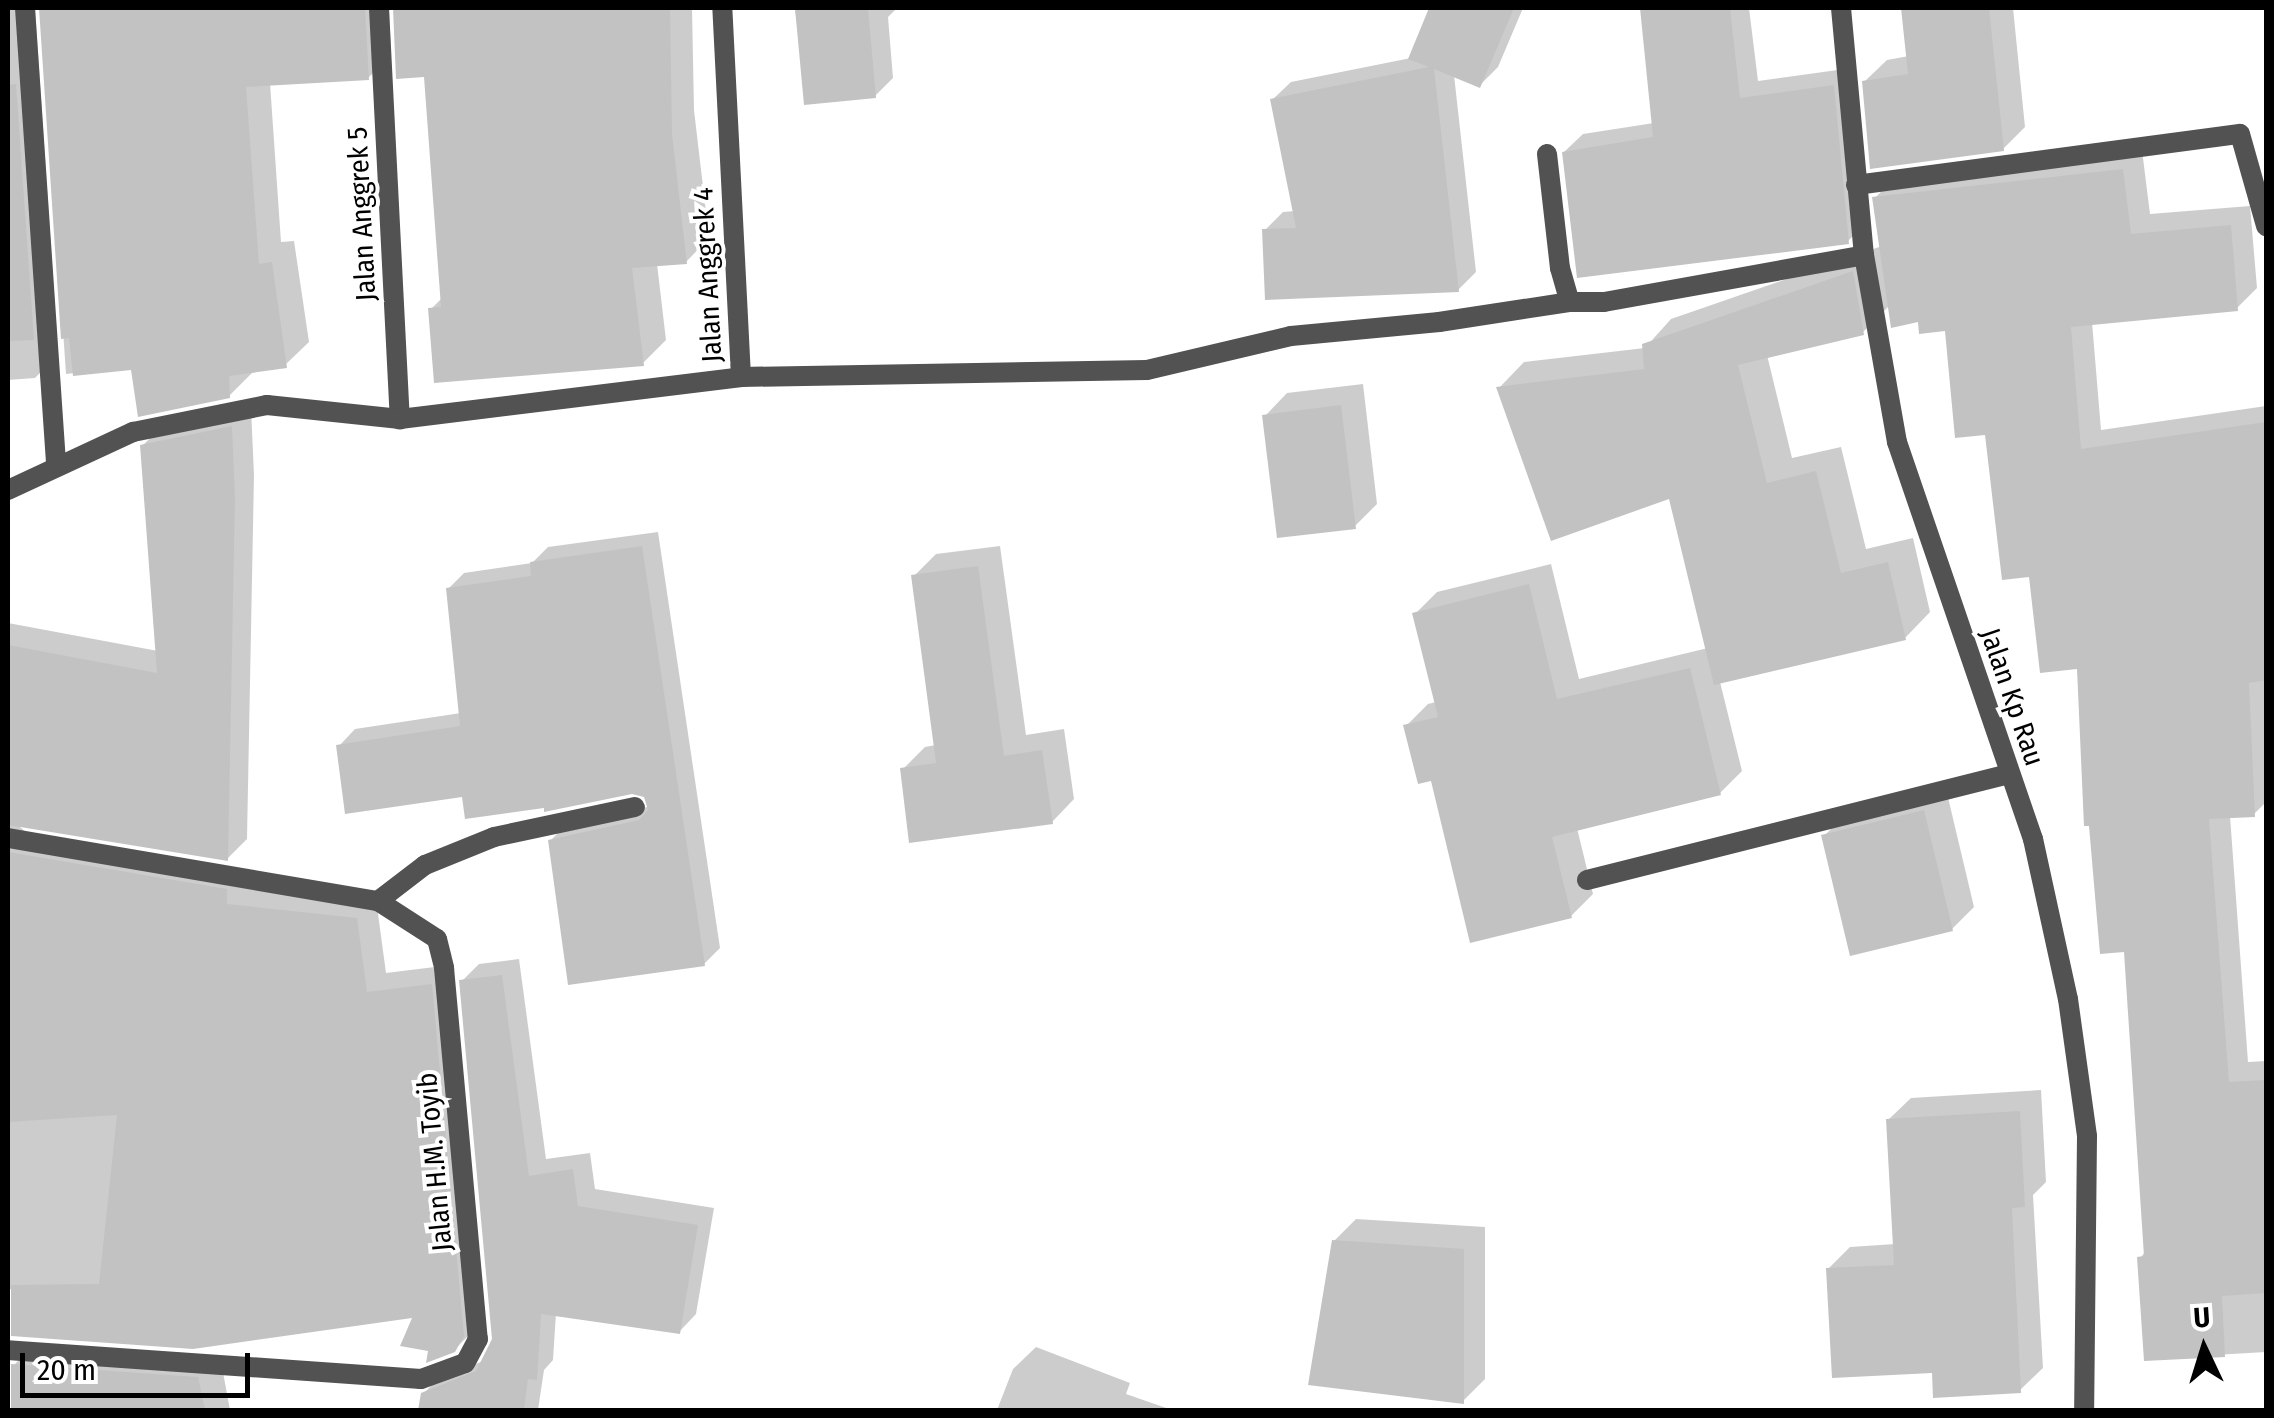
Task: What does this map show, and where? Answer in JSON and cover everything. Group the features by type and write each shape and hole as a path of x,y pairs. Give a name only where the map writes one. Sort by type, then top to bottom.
{"street":[{"path":"25,8 56,467"},
{"name":"Jalan Anggrek 5","path":"379,8 400,418"},
{"name":"Jalan Anggrek 4","path":"8,490 134,432 268,405 400,418 741,377 722,8"},
{"name":"Jalan Kp Rau","path":"1841,8 1864,255 1897,442 2033,839 2068,999 2087,1136 2084,1410"},
{"path":"1856,185 2240,134 2266,226"},
{"path":"1546,154 1560,268 1570,302"},
{"path":"741,377 1146,370 1292,336 1570,302 1604,302 1864,255"},
{"path":"1587,880 2009,774"},
{"path":"378,900 425,865 494,838 558,820 635,807"},
{"name":"Jalan H.M. Toyib","path":"8,838 378,900 437,939 444,968 478,1340 465,1364 422,1379 8,1350"}],"building":[{"path":"39,8 365,8 369,80 246,87 259,264 272,262 287,368 229,376 230,398 138,417 131,370 73,376 69,338 61,339"},
{"path":"393,8 670,8 672,134 687,264 632,268 644,366 434,383 428,308 441,307 424,77 396,79"},
{"path":"795,8 868,8 876,98 804,105"},
{"path":"1429,8 1514,8 1480,88 1434,69 1459,292 1265,300 1262,229 1296,228 1270,99 1429,67 1408,59"},
{"path":"1640,8 1730,8 1740,98 1834,85 1849,244 1577,278 1562,152 1653,137"},
{"path":"1901,8 1989,8 2004,151 1870,169 1862,81 1908,74"},
{"path":"16,84 34,340 8,341 8,85"},
{"path":"2123,169 2131,234 2231,225 2238,311 2071,327 2081,449 2266,422 2266,680 2249,683 2255,817 2209,819 2229,1082 2266,1080 2266,1293 2222,1296 2225,1357 2144,1361 2137,1257 2144,1256 2124,952 2100,954 2089,826 2084,826 2077,669 2040,673 2029,577 2002,580 1985,435 1955,438 1945,331 1919,334 1918,322 1891,328 1872,197"},
{"path":"1853,271 1864,335 1738,365 1767,483 1816,471 1841,573 1888,562 1906,640 1714,685 1669,499 1551,541 1496,387 1644,369 1642,344"},
{"path":"1341,405 1356,529 1277,538 1262,415"},
{"path":"232,426 235,497 228,861 8,825 8,645 157,673 140,445"},
{"path":"642,546 705,966 568,985 548,840 639,820 648,810 644,797 632,794 544,812 544,808 465,819 462,797 345,814 336,745 460,726 446,588 531,576 530,562"},
{"path":"978,566 1004,756 1042,750 1053,824 909,843 900,768 936,763 911,575"},
{"path":"1529,584 1557,699 1690,668 1721,795 1552,837 1572,918 1470,943 1431,781 1418,784 1403,725 1438,717 1412,613"},
{"path":"1924,810 1953,931 1850,956 1821,835"},
{"path":"8,852 227,889 227,904 357,918 367,992 432,984 464,1336 455,1352 426,1363 428,1351 400,1346 412,1318 193,1349 11,1336 11,1285 99,1284 117,1115 8,1122"},
{"path":"502,975 529,1176 573,1169 578,1206 698,1225 680,1334 541,1314 537,1380 528,1379 524,1410 418,1410 421,1393 476,1371 492,1339 459,980"},
{"path":"2020,1111 2025,1207 2012,1208 2021,1393 1933,1398 1932,1373 1832,1378 1826,1268 1894,1265 1886,1119"},
{"path":"1332,1240 1464,1249 1464,1404 1308,1385"},
{"path":"11,1364 198,1377 205,1410 11,1410"}]}
